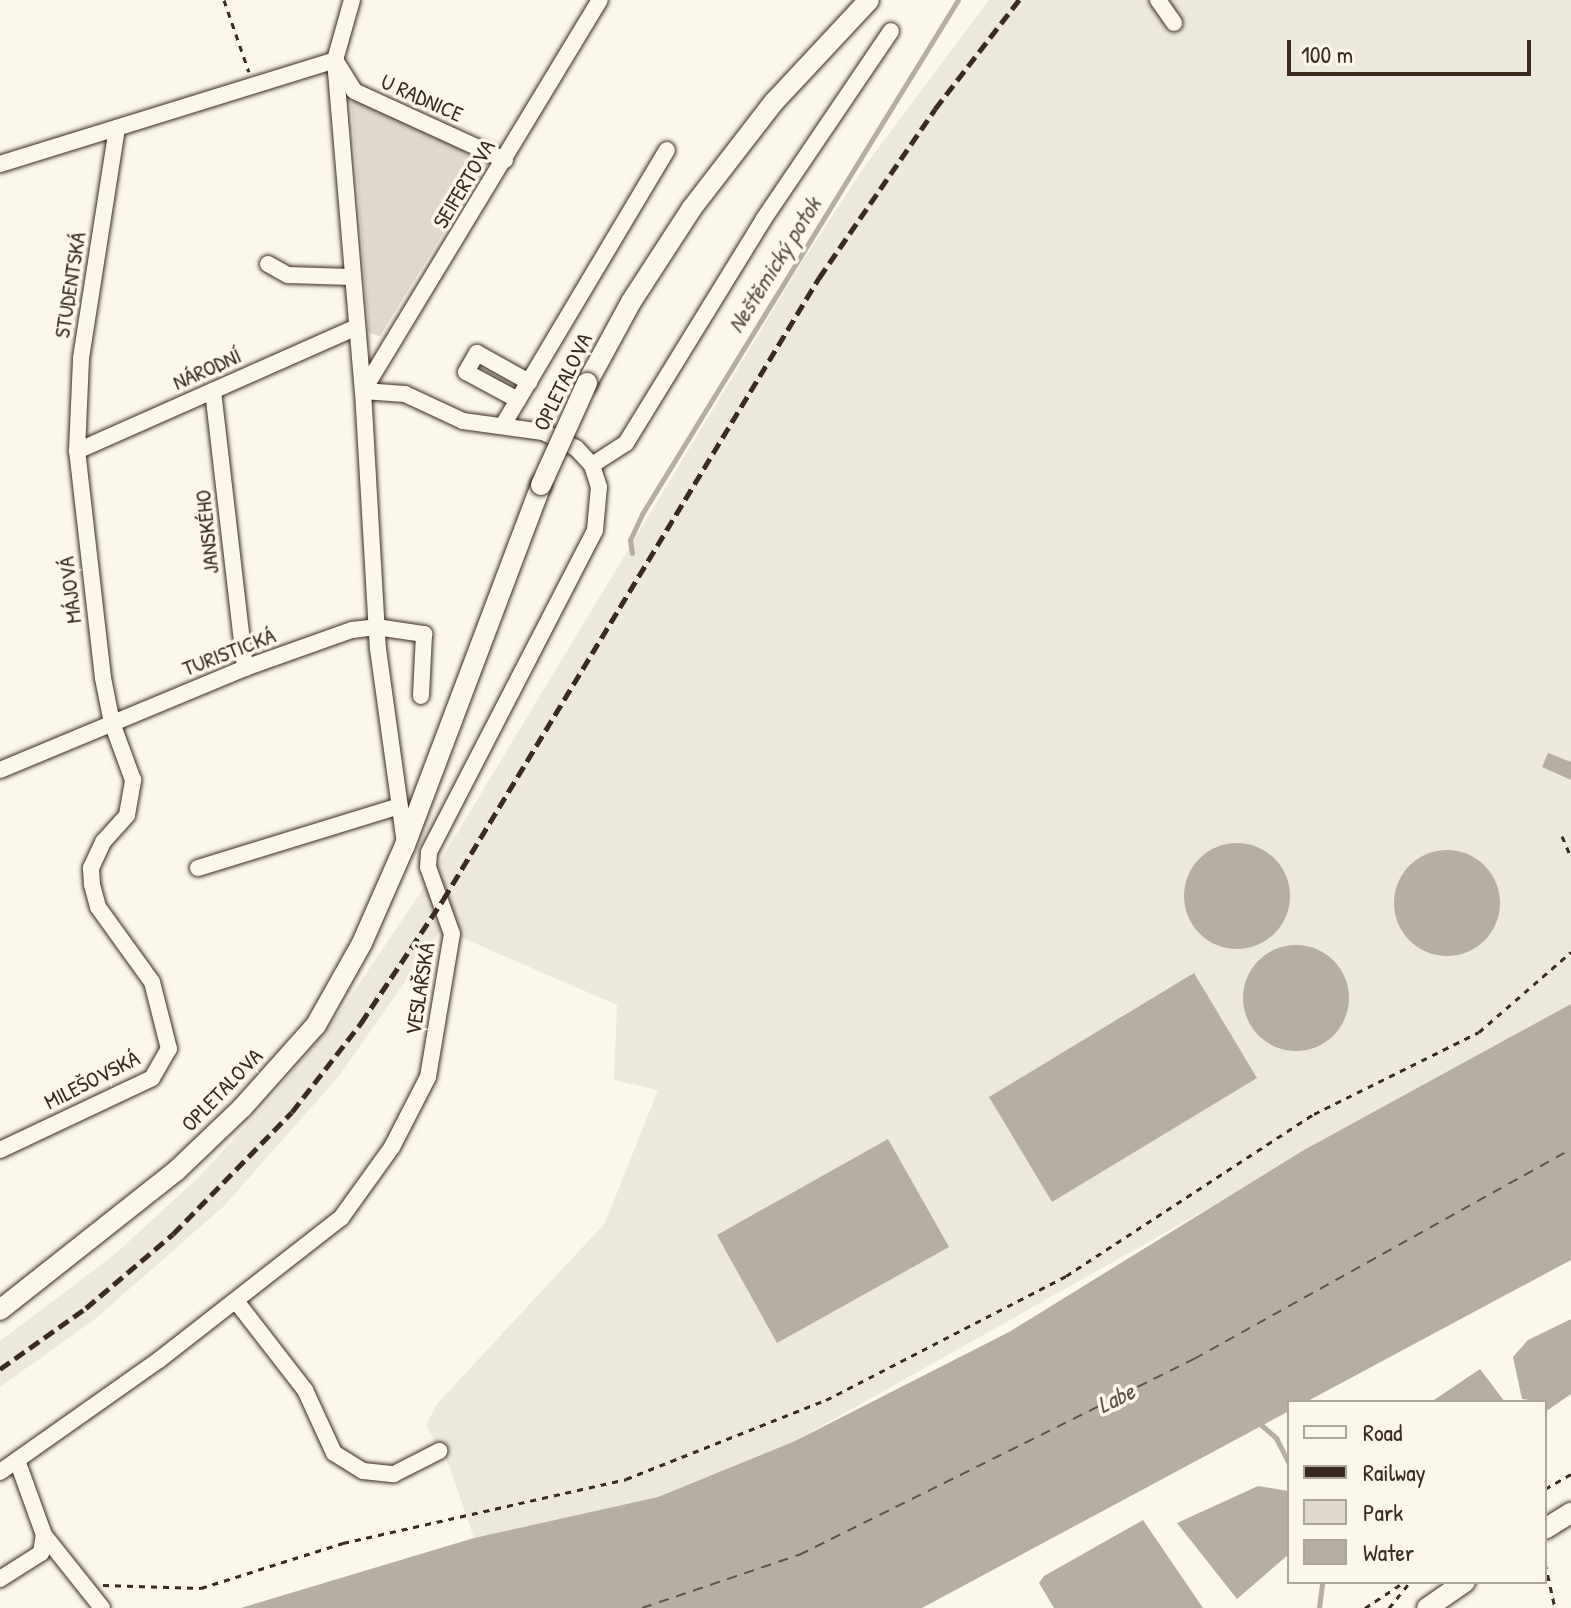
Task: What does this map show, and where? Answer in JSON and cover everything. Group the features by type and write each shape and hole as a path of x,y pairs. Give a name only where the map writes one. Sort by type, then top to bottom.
{"main road":[{"name":"OPLETALOVA","path":"0,1310 176,1171 242,1108 305,1037 362,943 405,845 541,485 587,383 631,302 692,208 774,102 869,0"},
{"path":"1547,1528 1571,1513"},
{"path":"1427,1608 1462,1584"}],"street":[{"path":"352,0 335,60 355,328 363,391 376,627 405,845"},
{"name":"SEIFERTOVA","path":"363,391 600,0"},
{"path":"1158,0 1174,23"},
{"path":"363,391 405,394 463,421 543,432 576,448 592,465 626,443 763,220 891,31"},
{"path":"0,164 335,60"},
{"name":"U RADNICE","path":"335,60 354,91 505,160"},
{"name":"STUDENTSKÁ","path":"77,451 81,358 117,128"},
{"path":"503,425 667,150"},
{"path":"268,264 288,275 351,277"},
{"name":"NÁRODNÍ","path":"77,451 355,328"},
{"path":"518,400 466,372 477,353 529,382"},
{"name":"JANSKÉHO","path":"213,391 245,668"},
{"name":"MÁJOVÁ","path":"77,451 112,723"},
{"name":"VESLAŘSKÁ","path":"0,1472 18,1463 236,1301 341,1218 392,1147 428,1077 452,934 428,867 429,852 595,530 599,487 592,465"},
{"name":"TURISTICKÁ","path":"0,770 245,668 352,630 376,627 424,634 421,696"},
{"name":"MILEŠOVSKÁ","path":"0,1150 152,1078 169,1049 152,982 98,907 92,884 91,868 103,842 127,815 133,797 133,780 112,723"},
{"path":"198,868 400,806"},
{"path":"236,1301 305,1390 334,1453 363,1471 394,1474 439,1451"},
{"path":"18,1463 44,1535 102,1608"},
{"path":"0,1579 41,1553 44,1535"}],"path":[{"path":"224,0 254,85"},
{"path":"1562,836 1571,857"},
{"path":"80,1584 201,1588 343,1543 626,1479 826,1400 1066,1276 1314,1114 1479,1032 1571,952"},
{"path":"1547,1488 1571,1474"},
{"path":"1547,1572 1555,1608"},
{"path":"1365,1608 1401,1584"},
{"path":"1389,1608 1408,1584"}],"shaded area":[{"path":"989,0 1571,0 1571,1004 795,1441 658,1497 474,1538 450,1468 426,1425 437,1404 605,1223 658,1090 614,1080 617,1005 442,929 339,1076 224,1206 95,1319 0,1387 0,1341 115,1254 197,1179 274,1095 342,1009 427,883 800,265 865,166"}],"green space":[{"path":"355,98 478,156 484,167 380,336 369,333 351,104"}],"water":[{"path":"1548,753 1571,762 1571,780 1542,767"},
{"path":"1237,843 1257,847 1274,859 1286,876 1290,896 1286,916 1274,933 1257,945 1237,949 1217,945 1200,933 1188,916 1184,896 1188,876 1200,859 1217,847"},
{"path":"1447,850 1467,854 1484,866 1496,883 1500,903 1496,923 1484,940 1467,952 1447,956 1427,952 1410,940 1398,923 1394,903 1398,883 1410,866 1427,854"},
{"path":"1296,945 1316,949 1333,961 1345,978 1349,998 1345,1018 1333,1035 1316,1047 1296,1051 1276,1047 1259,1035 1247,1018 1243,998 1247,978 1259,961 1276,949"},
{"path":"1194,973 1257,1078 1052,1202 989,1097"},
{"name":"Labe","path":"1571,1004 1571,1260 1310,1400 1287,1400 1287,1412 922,1608 241,1608 474,1538 658,1497 795,1441 1009,1332 1304,1150"},
{"path":"888,1139 949,1247 777,1343 717,1235"},
{"path":"1571,1319 1571,1394 1547,1411 1547,1400 1522,1399 1513,1357 1528,1340"},
{"path":"1480,1369 1503,1400 1434,1400"},
{"path":"1258,1486 1287,1491 1287,1556 1237,1599 1177,1523"},
{"path":"1143,1520 1203,1608 1054,1608 1039,1583 1044,1576"}],"waterway":[{"name":"Neštěmický potok","path":"632,553 630,540 642,514 958,0"},
{"path":"1259,1423 1276,1438 1287,1459"},
{"path":"1319,1608 1322,1584"}],"ferry route":[{"path":"642,1608 799,1555 1194,1359 1571,1149"}],"railway":[{"path":"0,1369 86,1308 173,1234 292,1112 361,1023 443,900 819,278 935,109 1019,0"}]}
